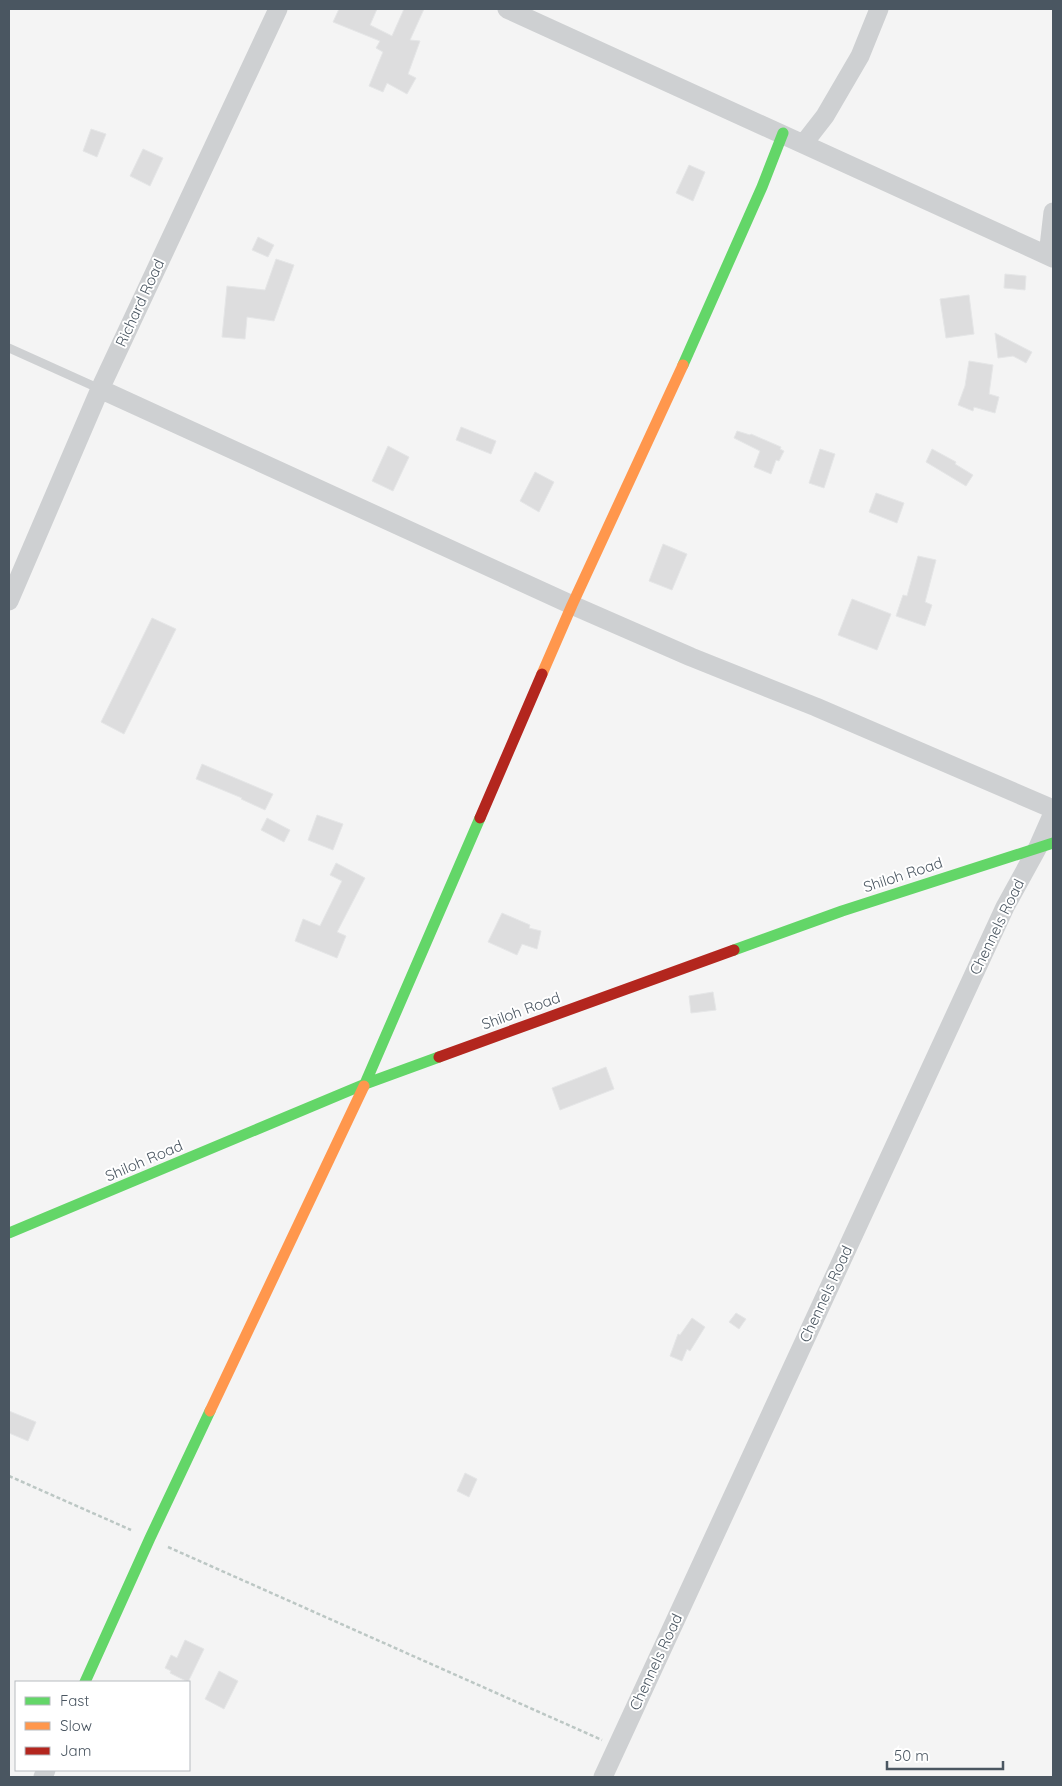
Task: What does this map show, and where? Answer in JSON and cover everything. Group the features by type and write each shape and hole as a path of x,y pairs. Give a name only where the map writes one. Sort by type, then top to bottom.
{"street":[{"name":"Richard Road","path":"9,601 100,389 278,9"},
{"path":"507,9 1050,256 1053,212"},
{"path":"804,143 825,116 860,56 879,9"},
{"path":"85,1681 150,1538 365,1084 572,605 657,424 762,187 783,133"},
{"path":"100,389 572,605 690,657 816,707 1053,809"},
{"name":"Chennels Road","path":"603,1777 1006,907 1046,845 1053,813"},
{"name":"Shiloh Road","path":"9,1233 365,1084 842,911 1046,845"}],"lane":[{"path":"9,348 100,389"}],"path":[{"path":"9,1476 617,1747"}],"building":[{"path":"339,9 377,9 370,25 392,36 404,9 424,9 410,40 420,41 408,74 416,78 407,94 387,83 383,92 369,86 383,52 376,48 380,41 333,22"},
{"path":"91,129 106,134 97,157 83,151"},
{"path":"143,149 163,158 150,186 130,176"},
{"path":"689,165 705,172 693,201 676,193"},
{"path":"258,237 274,245 268,257 252,250"},
{"path":"276,259 294,265 274,321 247,317 245,339 222,337 227,286 265,290"},
{"path":"1005,274 1026,276 1025,290 1004,288"},
{"path":"969,295 974,334 946,338 940,299"},
{"path":"995,333 1032,352 1026,363 1013,356 998,358"},
{"path":"969,361 993,365 989,394 999,397 995,413 974,407 973,411 958,405 965,386"},
{"path":"461,427 496,441 491,454 456,440"},
{"path":"737,431 751,434 781,447 780,449 784,451 779,461 776,460 771,474 754,467 760,451 734,438"},
{"path":"388,446 409,457 393,491 372,481"},
{"path":"820,449 835,454 824,488 809,483"},
{"path":"932,449 956,462 955,464 973,475 966,486 926,462"},
{"path":"535,472 554,482 539,512 520,501"},
{"path":"876,493 904,503 897,523 869,512"},
{"path":"663,544 687,554 672,590 649,581"},
{"path":"918,556 936,560 925,602 932,605 925,626 896,616 903,595 907,596"},
{"path":"852,599 891,614 877,650 838,635"},
{"path":"152,618 176,629 124,734 101,722"},
{"path":"202,764 273,794 265,810 242,798 196,779"},
{"path":"317,815 343,824 333,850 308,840"},
{"path":"267,818 290,830 284,842 261,830"},
{"path":"336,863 365,878 337,932 346,936 337,958 295,941 303,919 320,926 342,881 330,875"},
{"path":"502,913 530,925 529,928 541,931 537,949 522,944 517,955 488,942"},
{"path":"713,992 716,1010 691,1013 689,996"},
{"path":"606,1067 614,1089 560,1110 552,1088"},
{"path":"736,1313 746,1319 739,1329 729,1322"},
{"path":"692,1318 705,1327 690,1351 687,1349 682,1361 670,1356 678,1334 680,1335"},
{"path":"9,1411 36,1422 28,1441 9,1433"},
{"path":"465,1473 477,1479 469,1497 457,1491"},
{"path":"185,1640 204,1649 188,1681 170,1673 171,1671 165,1668 171,1655 177,1658"},
{"path":"219,1671 238,1681 224,1709 205,1699"}],"traffic: fast":[{"path":"683,365 762,187 783,133"},
{"path":"364,1086 480,818"},
{"path":"734,950 842,911 1053,843"},
{"path":"9,1233 365,1084 439,1057"},
{"path":"85,1681 210,1411"}],"traffic: slow":[{"path":"542,674 683,365"},
{"path":"210,1411 364,1086"}],"traffic: jam":[{"path":"480,818 542,674"},
{"path":"439,1057 734,950"}]}
